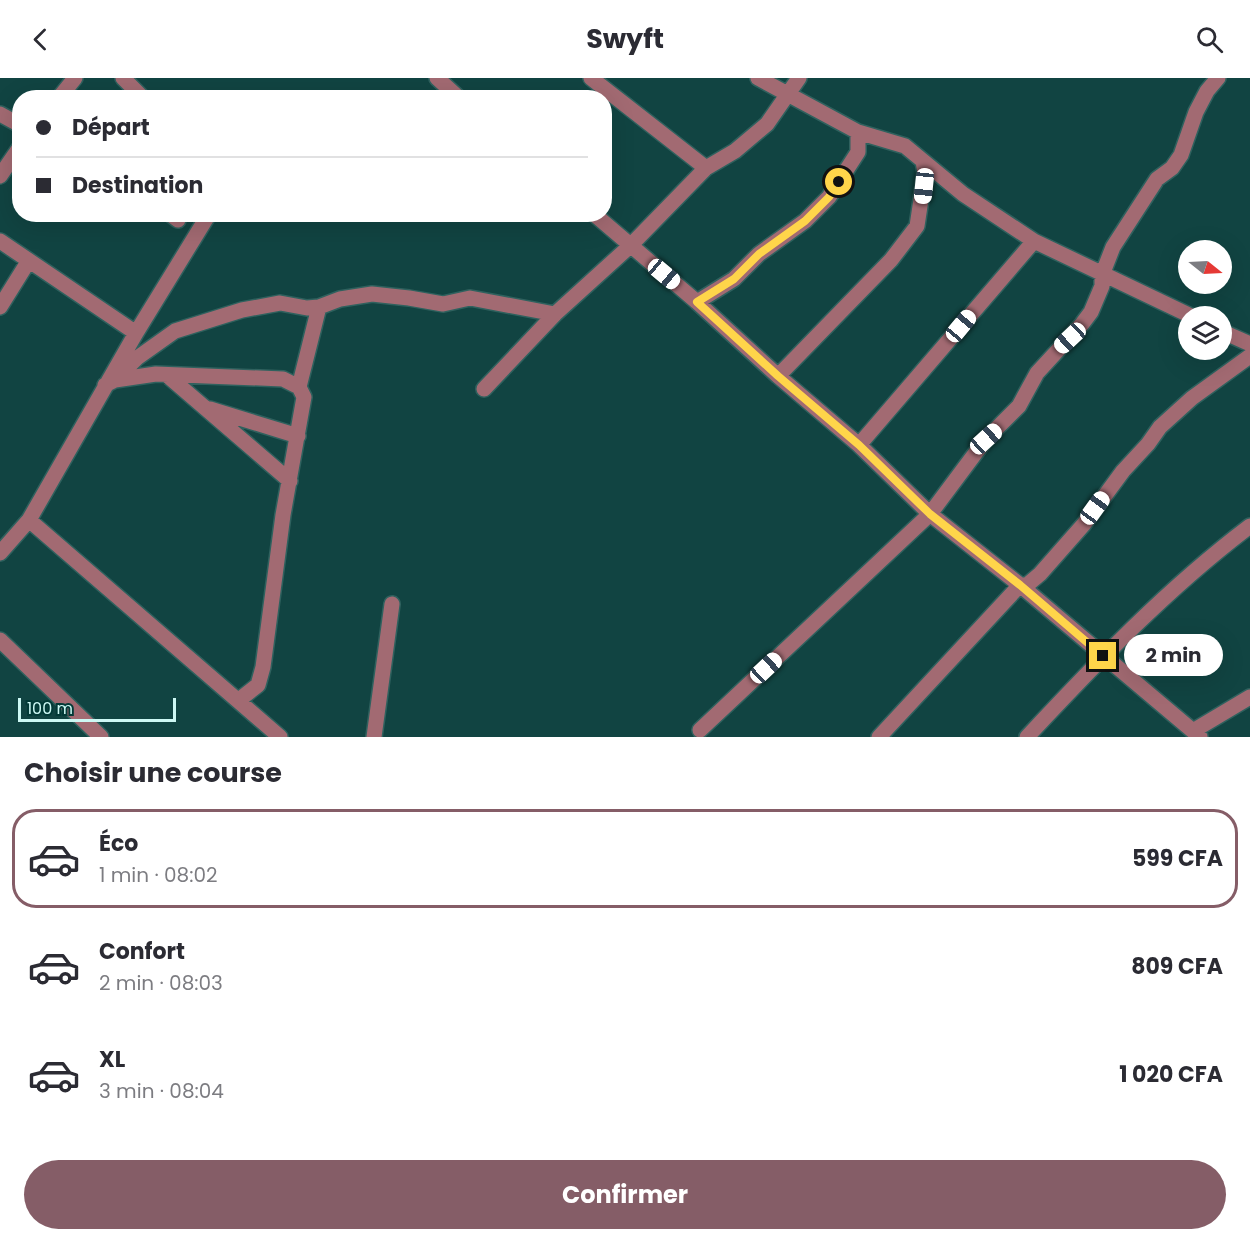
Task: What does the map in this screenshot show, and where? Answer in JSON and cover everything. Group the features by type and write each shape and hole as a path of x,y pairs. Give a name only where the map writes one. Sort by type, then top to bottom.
{"street":[{"path":"65,90 75,78"},
{"path":"123,78 135,90"},
{"path":"437,78 450,90"},
{"path":"591,78 606,90"},
{"path":"758,78 858,132 905,146 963,194 1034,241 1178,310"},
{"path":"484,389 555,314 630,246 706,168 735,151 767,124 800,78"},
{"path":"700,730 930,514 986,439 1020,406 1037,373 1091,312 1102,286 1102,274 1113,247 1127,222 1157,179 1172,168 1181,155 1196,112 1207,91 1218,78"},
{"path":"612,94 706,168"},
{"path":"697,302 734,279 759,254 805,221 829,197 858,152 858,132"},
{"path":"0,176 12,159"},
{"path":"778,376 891,260 917,226 925,173 923,161"},
{"path":"0,553 28,520 110,382 131,354 136,333 204,222"},
{"path":"603,222 859,445 930,514 1020,585 1197,734 1250,697"},
{"path":"0,241 136,333"},
{"path":"859,445 1034,241"},
{"path":"0,307 28,262"},
{"path":"131,354 176,331 242,310 280,303 319,308 340,299 372,294 443,304 470,298 555,314"},
{"path":"299,387 319,308"},
{"path":"1232,336 1250,344"},
{"path":"131,354 204,407 290,481"},
{"path":"879,737 1020,585 1027,585 1040,574 1084,524 1123,471 1160,428 1192,398 1250,356"},
{"path":"110,382 162,375 283,379 299,387 304,397 284,515 263,667 258,685 239,700"},
{"path":"204,407 298,436"},
{"path":"28,520 280,737"},
{"path":"1027,737 1103,656 1180,583 1250,526"},
{"path":"374,737 392,604"},
{"path":"0,640 101,737"}],"route":[{"path":"839,182 829,197 805,221 759,254 734,279 697,302 778,376 859,445 930,514 1020,585 1103,656"}]}
